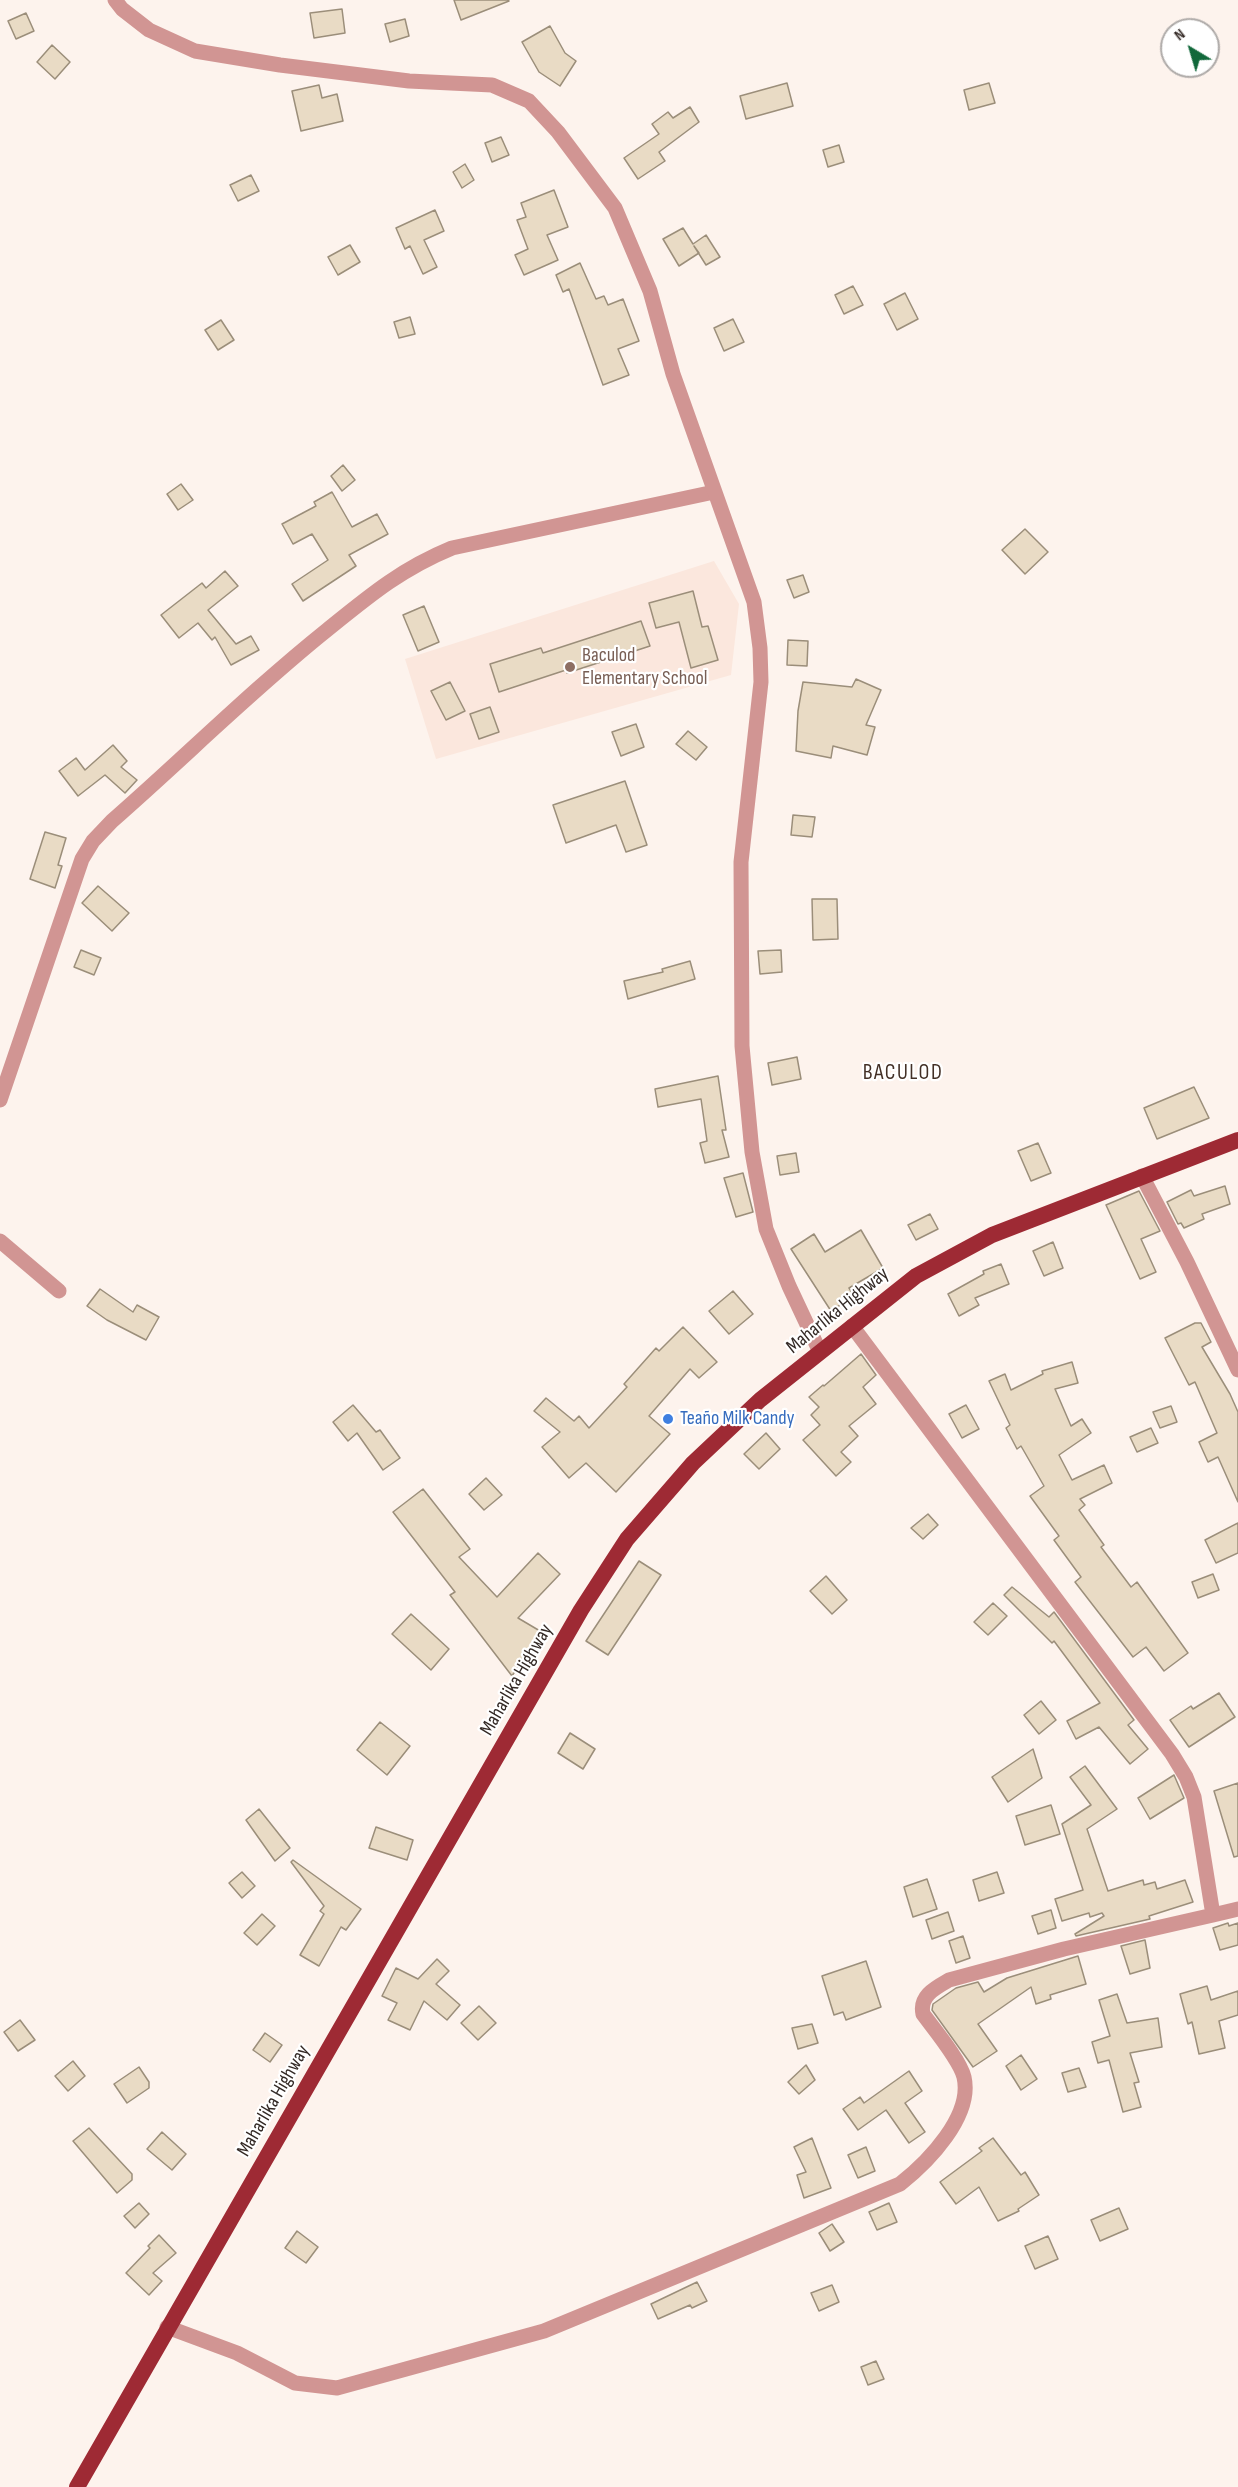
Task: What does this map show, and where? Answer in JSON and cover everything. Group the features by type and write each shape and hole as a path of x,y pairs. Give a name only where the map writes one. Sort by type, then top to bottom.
{"highway":[{"name":"Maharlika Highway","path":"77,2487 575,1620 627,1539 693,1463 760,1400 916,1276 982,1240 1238,1140"}],"street":[{"path":"115,0 122,9 150,30 195,51 280,65 409,81 492,85 529,101 558,132 615,208 650,291 673,374 754,602 760,648 761,682 741,862 742,1046 752,1152 766,1230 820,1352"},
{"path":"0,1100 82,859 93,841 112,821 303,649 388,581 421,561 452,548 714,492"},
{"path":"1142,1176 1187,1262 1238,1370"},
{"path":"0,1241 59,1291"},
{"path":"852,1326 1172,1754 1186,1777 1194,1797 1214,1915"},
{"path":"167,2327 237,2353 295,2383 337,2388 544,2331 900,2184 922,2167 954,2125 966,2088 964,2074 923,2014 922,2007 925,1998 949,1980 1053,1952 1238,1909"}],"shaded area":[{"name":"Baculod Elementary School","path":"714,561 739,604 731,675 436,759 405,659"}],"building":[{"path":"454,0 508,0 509,1 461,20"},
{"path":"342,9 345,33 314,38 310,13"},
{"path":"26,13 34,31 16,39 8,21"},
{"path":"405,19 409,36 390,42 385,24"},
{"path":"550,26 565,53 576,61 560,86 539,72 522,42"},
{"path":"52,45 70,62 55,79 37,62"},
{"path":"787,83 793,106 746,119 740,96"},
{"path":"989,83 995,103 969,110 964,90"},
{"path":"319,85 322,98 337,94 343,121 301,131 292,91"},
{"path":"690,107 699,122 659,152 665,161 638,179 624,158 659,134 652,124 668,112 673,118"},
{"path":"501,137 509,155 492,162 485,143"},
{"path":"839,145 844,162 828,167 823,150"},
{"path":"465,164 474,180 462,188 453,172"},
{"path":"251,175 259,191 238,201 230,185"},
{"path":"554,190 568,227 547,235 558,260 524,275 515,255 528,249 517,220 526,217 521,203"},
{"path":"435,210 444,231 424,240 437,267 423,274 410,246 405,249 396,228"},
{"path":"683,228 693,244 706,235 720,257 706,265 699,253 679,266 663,239"},
{"path":"350,245 360,262 338,275 328,257"},
{"path":"580,263 596,299 604,296 608,305 623,299 639,341 618,349 629,375 603,385 569,289 563,292 556,275"},
{"path":"853,286 863,305 844,314 835,295"},
{"path":"905,293 918,319 897,330 884,304"},
{"path":"410,317 415,334 399,338 394,322"},
{"path":"733,319 744,342 724,351 714,328"},
{"path":"221,320 234,340 218,350 205,330"},
{"path":"343,465 355,480 342,491 331,476"},
{"path":"181,484 193,500 178,510 167,494"},
{"path":"332,492 352,527 377,514 388,534 349,555 356,566 303,601 292,584 328,560 312,534 293,544 282,524 316,506 314,502"},
{"path":"1025,529 1048,552 1025,574 1002,550"},
{"path":"225,571 238,586 208,610 236,644 251,636 259,650 231,665 215,637 212,640 198,623 179,638 161,615 202,583 206,588"},
{"path":"803,575 809,592 794,598 787,580"},
{"path":"693,591 702,627 708,626 718,660 691,668 679,622 656,628 649,603"},
{"path":"424,606 439,642 418,651 403,615"},
{"path":"641,621 650,646 499,692 490,664 541,648 543,653"},
{"path":"788,640 808,641 807,666 787,665"},
{"path":"856,679 881,690 866,725 875,727 867,755 833,746 831,758 796,751 798,711 803,682 852,687"},
{"path":"450,682 465,711 446,720 431,691"},
{"path":"490,707 499,732 479,739 470,714"},
{"path":"636,724 644,747 621,756 612,732"},
{"path":"688,731 707,747 696,760 676,744"},
{"path":"113,745 127,761 121,767 137,780 125,793 105,775 78,796 59,771 76,758 85,770"},
{"path":"625,781 647,845 626,852 616,825 566,843 553,805"},
{"path":"793,815 815,817 812,837 791,835"},
{"path":"45,832 66,838 58,865 62,866 55,888 30,879"},
{"path":"98,886 129,913 112,931 82,903"},
{"path":"812,899 837,899 838,939 813,940"},
{"path":"81,950 101,958 94,975 74,967"},
{"path":"781,950 782,972 760,974 758,951"},
{"path":"690,961 695,979 628,999 624,981 663,972 662,969"},
{"path":"797,1057 801,1079 772,1085 768,1063"},
{"path":"718,1076 726,1130 722,1130 729,1157 705,1163 700,1143 707,1141 701,1099 658,1107 655,1089"},
{"path":"1194,1087 1209,1118 1157,1139 1144,1108"},
{"path":"1038,1143 1051,1173 1031,1181 1018,1151"},
{"path":"796,1153 799,1172 780,1175 777,1156"},
{"path":"743,1173 753,1212 736,1217 724,1178"},
{"path":"1225,1186 1230,1204 1202,1214 1204,1219 1184,1228 1181,1223 1178,1224 1167,1202 1191,1190 1194,1196"},
{"path":"1139,1191 1160,1231 1141,1239 1156,1272 1140,1279 1106,1205"},
{"path":"930,1214 938,1229 916,1240 908,1225"},
{"path":"861,1230 883,1268 849,1288 854,1296 831,1311 791,1249 814,1234 825,1252"},
{"path":"1053,1242 1063,1268 1044,1276 1033,1251"},
{"path":"1001,1264 1009,1284 975,1298 979,1305 959,1316 948,1294 984,1274 983,1271"},
{"path":"100,1289 133,1312 137,1305 159,1317 146,1340 107,1320 87,1306"},
{"path":"733,1291 753,1314 729,1334 709,1311"},
{"path":"1195,1323 1201,1323 1211,1342 1202,1347 1238,1412 1238,1502 1218,1457 1208,1462 1199,1442 1217,1433 1195,1382 1189,1385 1165,1338"},
{"path":"683,1327 717,1362 699,1378 690,1369 649,1416 670,1434 616,1492 586,1463 569,1478 542,1447 560,1432 534,1411 546,1398 574,1421 579,1416 589,1428 627,1387 624,1384 656,1348 659,1351"},
{"path":"861,1354 876,1375 863,1387 876,1404 849,1426 858,1436 841,1452 851,1462 836,1476 803,1440 820,1425 811,1415 819,1407 809,1397"},
{"path":"1072,1362 1078,1383 1055,1389 1071,1426 1082,1419 1091,1433 1059,1455 1072,1480 1104,1465 1112,1483 1080,1499 1085,1505 1079,1510 1104,1545 1101,1547 1131,1587 1137,1582 1188,1653 1164,1671 1146,1647 1133,1657 1075,1582 1081,1577 1054,1540 1059,1536 1030,1496 1044,1486 1021,1446 1017,1449 1006,1428 1010,1425 989,1381 1005,1374 1011,1390 1043,1374 1042,1371"},
{"path":"353,1405 376,1432 380,1430 400,1458 383,1470 357,1433 348,1441 333,1422"},
{"path":"966,1405 979,1429 962,1438 949,1414"},
{"path":"1171,1406 1177,1422 1160,1428 1153,1412"},
{"path":"1151,1428 1158,1443 1137,1452 1130,1437"},
{"path":"766,1433 780,1449 759,1469 744,1454"},
{"path":"486,1478 502,1495 484,1510 469,1494"},
{"path":"423,1489 470,1549 459,1557 497,1597 538,1553 560,1574 518,1618 540,1631 512,1676 450,1595 455,1592 393,1512"},
{"path":"928,1514 938,1525 923,1539 911,1528"},
{"path":"1238,1523 1238,1553 1216,1563 1205,1540"},
{"path":"639,1561 661,1575 608,1655 586,1641"},
{"path":"1213,1574 1219,1590 1198,1598 1192,1582"},
{"path":"826,1576 847,1600 832,1614 810,1591"},
{"path":"1012,1587 1049,1617 1054,1612 1134,1720 1128,1725 1148,1749 1130,1764 1099,1727 1076,1739 1067,1721 1100,1703 1054,1641 1052,1643 1004,1595"},
{"path":"993,1603 1007,1616 988,1635 974,1622"},
{"path":"411,1614 449,1649 431,1670 392,1634"},
{"path":"1219,1693 1235,1717 1189,1747 1170,1720 1191,1706 1193,1709"},
{"path":"1041,1701 1056,1720 1039,1734 1024,1715"},
{"path":"380,1722 410,1746 387,1775 357,1750"},
{"path":"570,1733 595,1749 583,1769 558,1753"},
{"path":"1033,1749 1042,1778 1008,1802 992,1777"},
{"path":"1085,1766 1117,1809 1087,1829 1108,1891 1143,1880 1144,1885 1155,1882 1157,1889 1185,1880 1193,1902 1149,1916 1150,1919 1076,1936 1075,1934 1104,1916 1102,1913 1090,1917 1089,1913 1062,1921 1055,1899 1083,1890 1062,1824 1091,1805 1070,1777"},
{"path":"1174,1775 1184,1798 1150,1819 1138,1798"},
{"path":"1238,1783 1238,1856 1234,1857 1214,1791"},
{"path":"1051,1805 1060,1834 1025,1845 1016,1816"},
{"path":"259,1809 290,1848 275,1861 246,1820"},
{"path":"376,1827 413,1840 407,1860 369,1848"},
{"path":"293,1860 361,1909 346,1930 341,1927 319,1966 300,1955 324,1914 320,1911 324,1906 291,1862"},
{"path":"242,1872 255,1886 242,1898 229,1883"},
{"path":"997,1872 1004,1893 979,1901 973,1880"},
{"path":"927,1879 937,1909 913,1917 904,1887"},
{"path":"1051,1910 1056,1928 1038,1934 1032,1916"},
{"path":"948,1912 954,1931 932,1939 926,1920"},
{"path":"262,1914 275,1926 257,1945 244,1933"},
{"path":"1228,1923 1229,1926 1238,1923 1238,1945 1220,1950 1213,1928"},
{"path":"963,1936 970,1958 956,1963 949,1941"},
{"path":"1145,1940 1150,1968 1130,1974 1121,1946"},
{"path":"1078,1956 1086,1984 1050,1995 1051,1999 1036,2004 1031,1987 978,2024 997,2051 973,2067 932,2010 933,2004 956,1988 978,1982 984,1992 1007,1978"},
{"path":"437,1959 449,1971 436,1984 460,2005 447,2020 424,2001 410,2030 388,2020 397,2003 382,1996 396,1968 418,1979"},
{"path":"866,1961 881,2007 846,2020 843,2012 834,2015 822,1976"},
{"path":"1207,1986 1211,2000 1238,1991 1238,2015 1219,2021 1225,2048 1199,2054 1192,2022 1188,2024 1180,1994"},
{"path":"1117,1994 1127,2023 1158,2018 1162,2047 1130,2053 1139,2082 1134,2083 1141,2107 1123,2112 1109,2060 1098,2063 1092,2042 1110,2036 1099,2000"},
{"path":"479,2006 496,2023 478,2040 461,2023"},
{"path":"20,2020 35,2040 18,2051 4,2032"},
{"path":"812,2024 818,2043 798,2049 792,2028"},
{"path":"265,2033 282,2045 270,2062 253,2050"},
{"path":"1021,2055 1037,2079 1021,2090 1006,2066"},
{"path":"73,2061 85,2076 68,2091 55,2076"},
{"path":"806,2065 815,2080 799,2094 788,2082"},
{"path":"139,2067 149,2082 149,2088 127,2103 114,2084"},
{"path":"1079,2068 1086,2087 1068,2092 1062,2073"},
{"path":"909,2071 922,2091 905,2103 925,2132 909,2143 886,2110 858,2130 843,2109 860,2097 864,2103"},
{"path":"89,2128 132,2174 132,2180 117,2193 73,2141"},
{"path":"162,2132 186,2154 172,2170 147,2149"},
{"path":"812,2138 831,2188 804,2198 797,2175 806,2172 794,2147"},
{"path":"993,2138 1021,2175 1025,2172 1039,2195 1018,2209 1019,2211 998,2221 979,2187 956,2204 940,2182 982,2151 979,2148"},
{"path":"866,2147 875,2171 858,2178 848,2155"},
{"path":"139,2203 149,2214 135,2228 124,2216"},
{"path":"889,2203 897,2222 877,2230 869,2212"},
{"path":"1119,2208 1128,2229 1100,2241 1091,2220"},
{"path":"832,2224 844,2242 830,2251 819,2233"},
{"path":"297,2231 318,2247 306,2263 285,2248"},
{"path":"159,2235 176,2253 153,2273 162,2281 149,2295 126,2273"},
{"path":"1048,2236 1058,2259 1035,2269 1025,2246"},
{"path":"697,2282 707,2301 692,2308 690,2305 658,2319 651,2304"},
{"path":"832,2285 839,2302 819,2311 811,2293"},
{"path":"876,2361 884,2379 868,2385 861,2367"}],"place":[{"name":"Baculod Elementary School","path":"570,667"},
{"name":"Teaño Milk Candy","path":"668,1419"}],"district":[{"name":"BACULOD","path":"903,1073"}]}
